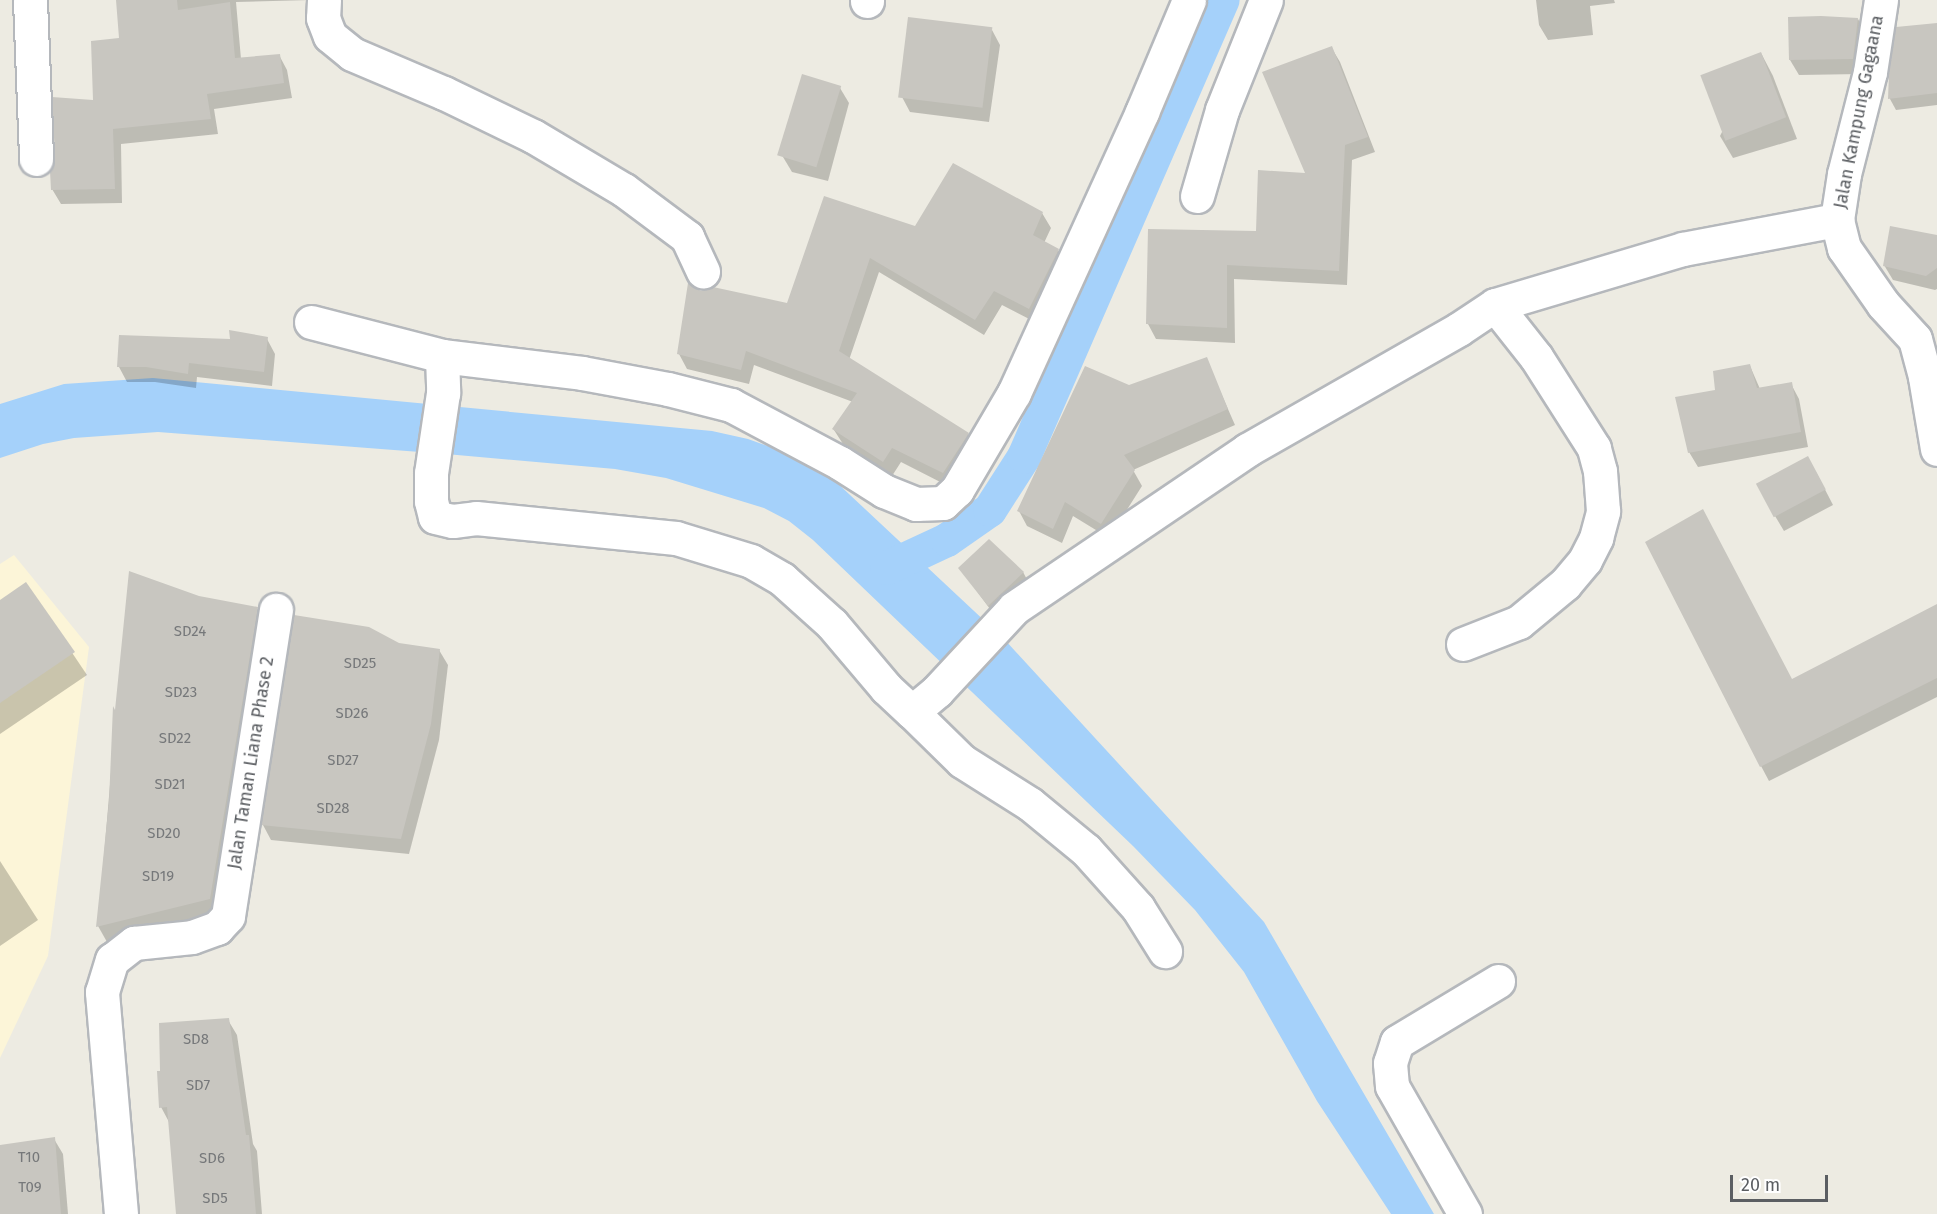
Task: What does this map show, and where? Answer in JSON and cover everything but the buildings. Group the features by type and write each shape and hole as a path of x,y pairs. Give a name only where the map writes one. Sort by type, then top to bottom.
{"street":[{"path":"30,0 36,159"},
{"path":"324,0 323,18 330,36 352,54 444,93 533,136 624,190 687,237 703,272"},
{"path":"311,322 442,356 582,373 668,389 731,405 830,457 884,491 916,504 942,503 957,490 1014,393 1142,112 1189,0"},
{"path":"1197,196 1222,110 1266,0"},
{"name":"Jalan Kampung Gagaana","path":"1881,0 1870,72 1844,174 1837,220 1844,248 1883,304 1915,339 1925,377 1937,449"},
{"path":"912,712 937,691 1014,608 1246,450 1449,335 1495,305 1683,249 1837,220"},
{"path":"1463,644 1519,622 1565,584 1585,560 1596,538 1603,511 1600,471 1594,448 1536,357 1495,305"},
{"path":"442,356 443,393 431,473 430,501 435,517 453,520 476,518 676,538 751,561 782,579 832,624 886,688 962,761 1030,804 1086,850 1138,908 1165,951"},
{"name":"Jalan Taman Liana Phase 2","path":"121,1214 102,992 112,960 134,943 192,937 217,928 228,916 261,694 276,610"},
{"path":"1465,1214 1392,1086 1390,1063 1397,1042 1498,981"}],"shaded area":[{"path":"14,555 89,647 48,956 0,1058 0,564"}],"water":[{"path":"153,378 712,431 748,439 796,456 834,480 1005,640 1264,922 1434,1214 1391,1214 1317,1101 1244,972 1195,910 1133,846 813,540 789,521 764,508 666,478 615,469 446,454 158,432 74,438 43,444 0,458 0,404 64,384"}],"waterway":[{"path":"887,568 947,540 990,510 1024,457 1223,0"}]}
